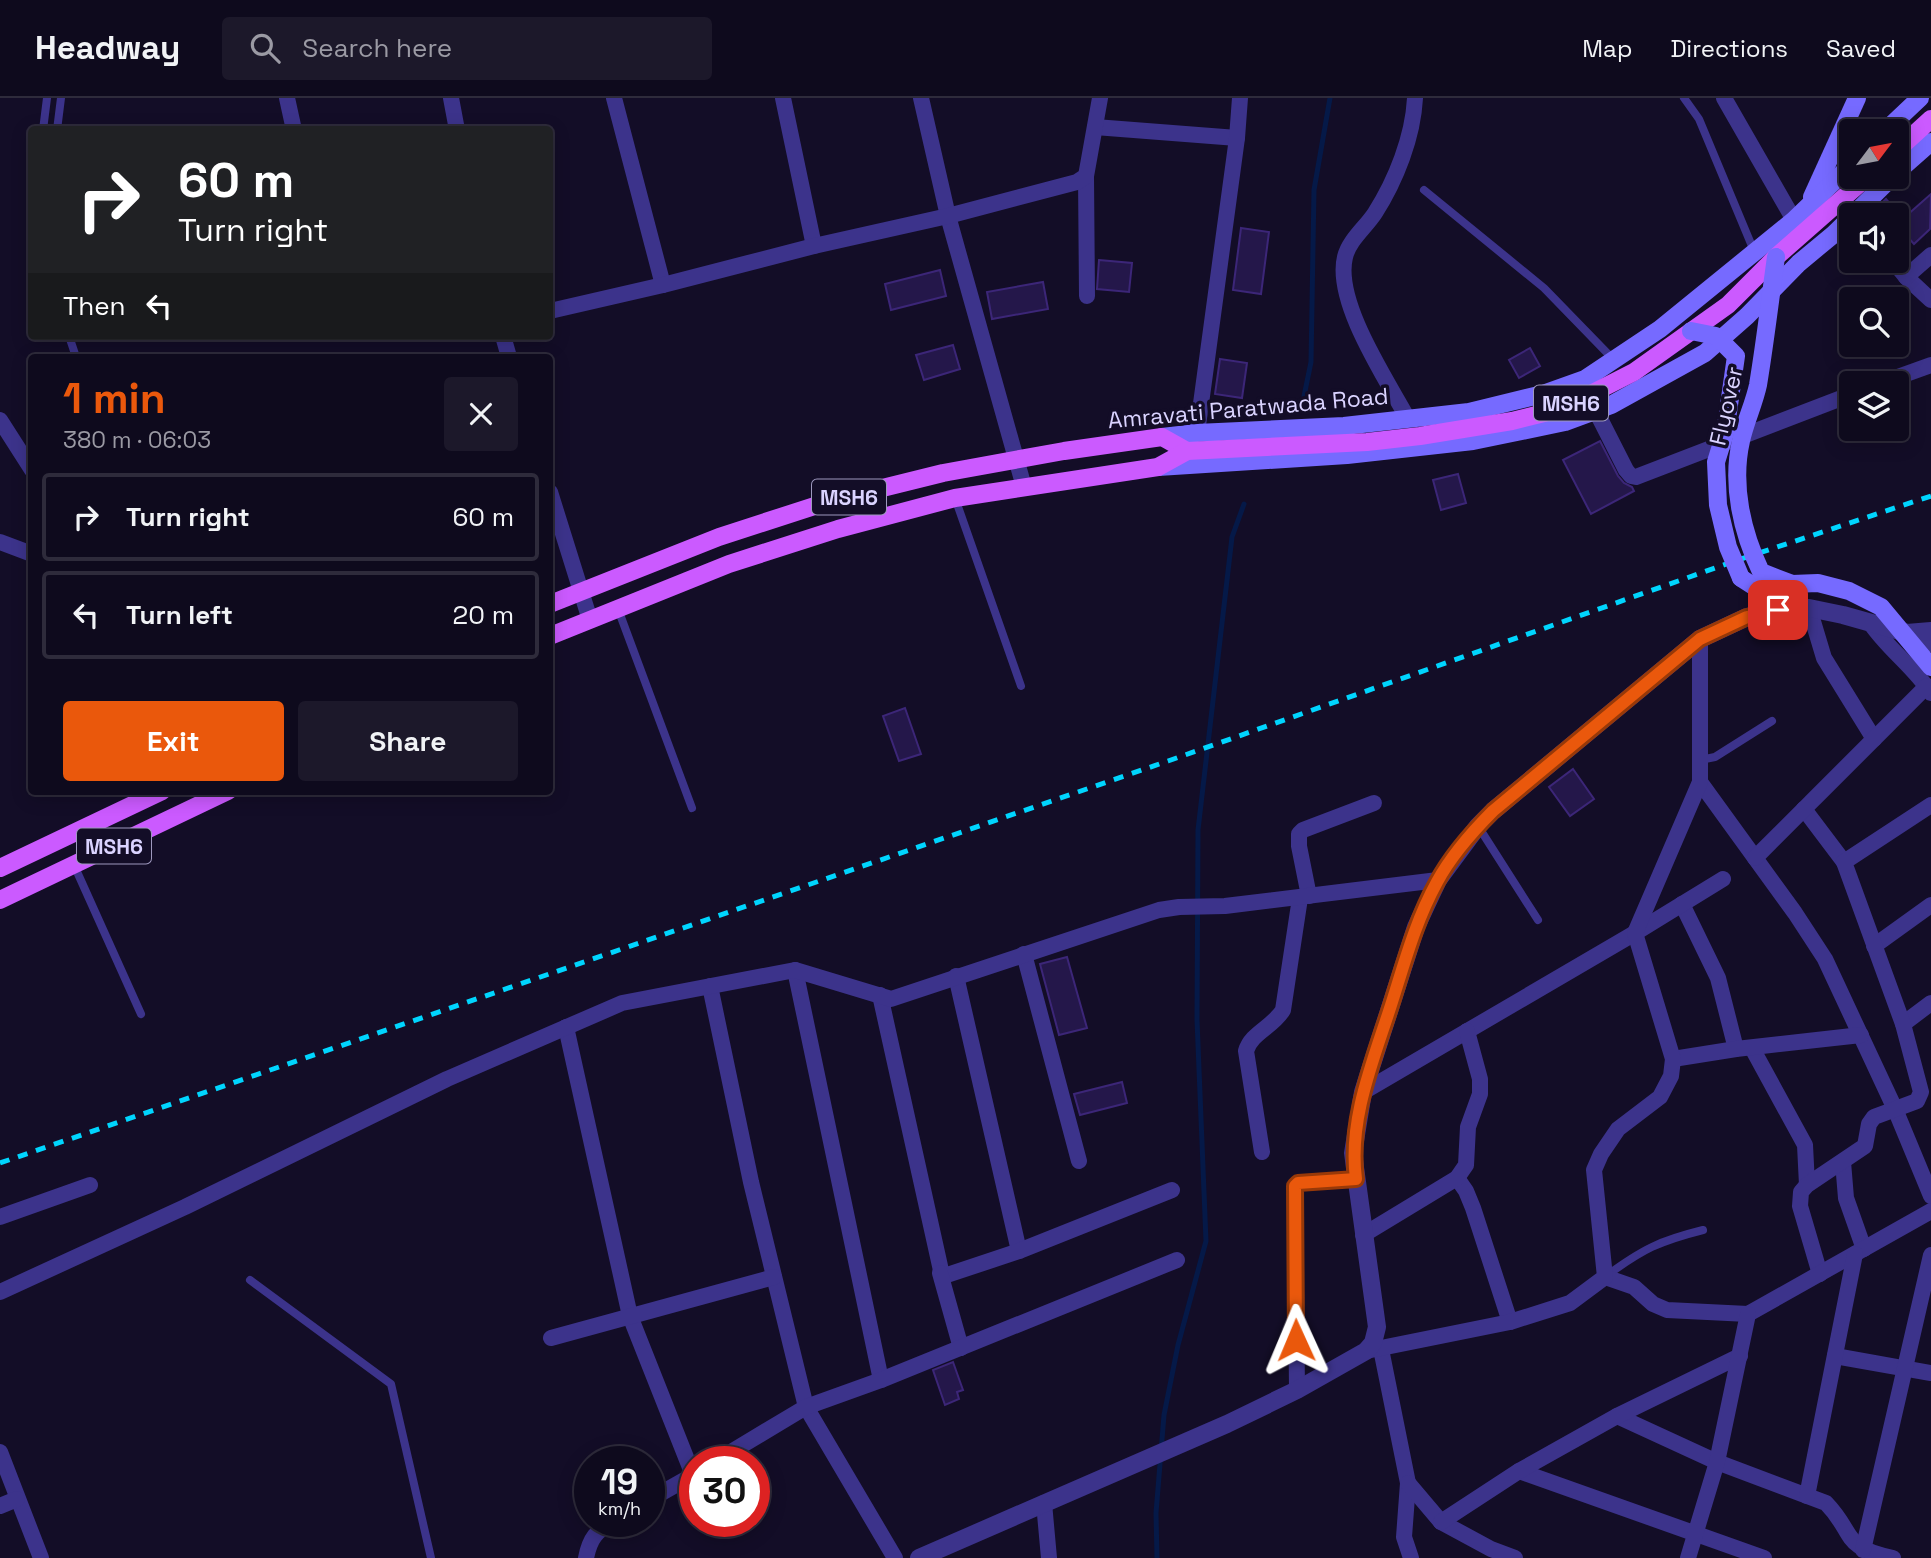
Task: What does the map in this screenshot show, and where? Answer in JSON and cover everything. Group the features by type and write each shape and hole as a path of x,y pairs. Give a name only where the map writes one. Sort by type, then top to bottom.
{"main road":[{"path":"1808,206 1857,98"},
{"path":"1898,119 1920,98"},
{"path":"1909,139 1931,119"},
{"path":"1909,161 1931,142"},
{"name":"Amravati Paratwada Road","path":"1195,444 1469,412 1543,394 1585,379 1660,329 1794,220 1839,176"},
{"name":"Amravati Paratwada Road","path":"553,603 719,537 830,501 943,473 1162,438 1195,444 1367,442 1512,421 1544,413 1581,399 1634,372 1728,305 1776,257 1853,189"},
{"name":"MSH6","path":"1866,203 1880,189"},
{"name":"MSH6","path":"553,635 729,564 838,529 955,498 1158,467 1346,455 1473,441 1565,422 1597,411 1654,383 1705,353 1839,229"},
{"name":"Flyover","path":"1776,257 1757,388 1740,443 1737,473 1740,516 1760,572 1792,584"},
{"name":"Flyover","path":"1691,331 1716,336 1736,356 1725,433 1716,463 1718,505 1728,547 1741,578 1758,589 1818,583 1849,591 1881,607 1931,667"},
{"name":"MSH6","path":"1158,467 1195,444"},
{"name":"MSH6","path":"0,868 154,795"},
{"name":"MSH6","path":"0,900 220,795"}],"street":[{"path":"287,98 293,126"},
{"path":"451,98 456,126"},
{"path":"614,98 663,285"},
{"path":"783,98 814,246"},
{"path":"921,98 948,216 1024,487"},
{"path":"1087,296 1086,176 1100,98"},
{"path":"1195,444 1237,138 1240,98"},
{"path":"1408,419 1358,327 1349,300 1345,258 1377,209 1402,158 1415,98"},
{"path":"1724,98 1794,220"},
{"path":"1095,127 1237,138"},
{"path":"553,310 948,216 1077,182 1086,176"},
{"path":"1906,277 1931,255"},
{"path":"1903,273 1931,300"},
{"path":"1909,373 1931,365"},
{"path":"1597,411 1626,470 1636,477 1839,399"},
{"path":"0,420 28,464"},
{"path":"553,502 590,620"},
{"path":"0,542 28,552"},
{"path":"1410,1558 1404,1537 1408,1483 1373,1350 1377,1327 1353,1153 1363,1092 1416,927 1438,880 1478,826 1493,811 1700,639 1754,615 1787,608 1809,608 1928,636"},
{"path":"1809,608 1824,658 1874,739"},
{"path":"1755,858 1874,739 1929,690 1884,643 1871,624"},
{"path":"1605,1277 1594,1170 1618,1129 1660,1097 1671,1076 1673,1059 1635,933 1700,782 1700,639"},
{"path":"1700,782 1825,959 1895,1109 1931,1196"},
{"path":"1262,1152 1246,1051 1253,1038 1277,1019 1283,1010 1304,897 1299,834 1303,830 1374,803"},
{"path":"1843,862 1931,805"},
{"path":"1804,809 1843,862 1903,1024 1921,1092 1925,1097 1871,1120 1866,1146 1807,1185 1801,1192 1800,1206 1820,1274"},
{"path":"1363,1092 1723,879"},
{"path":"0,1292 185,1207 447,1079 622,1003 796,970 891,999 1159,910 1225,906 1438,880"},
{"path":"1682,904 1718,978 1744,1048 1805,1145 1807,1185"},
{"path":"1874,946 1931,905"},
{"path":"1024,954 1079,1161"},
{"path":"796,970 881,1380"},
{"path":"956,976 1019,1251"},
{"path":"710,986 751,1182 806,1407 895,1558"},
{"path":"880,995 940,1273 961,1348"},
{"path":"1903,1024 1931,1003"},
{"path":"566,1027 630,1316 683,1446"},
{"path":"1363,1235 1457,1178 1466,1165 1468,1127 1480,1094 1480,1079 1468,1031"},
{"path":"1673,1059 1861,1035"},
{"path":"1807,1496 1835,1356 1860,1252 1846,1198 1843,1162"},
{"path":"1457,1178 1473,1208 1510,1322"},
{"path":"1297,1390 1295,1186 1298,1183 1356,1179"},
{"path":"0,1217 90,1185"},
{"path":"940,1273 944,1276 1019,1251 1172,1190"},
{"path":"1605,1277 1634,1287 1653,1304 1667,1310 1748,1314 1931,1211"},
{"path":"1863,1550 1931,1255"},
{"path":"741,1446 806,1407 881,1380 1177,1260"},
{"path":"551,1338 774,1277"},
{"path":"919,1558 1227,1424 1373,1350 1510,1322 1570,1303 1605,1277"},
{"path":"1688,1558 1717,1462 1748,1314"},
{"path":"1441,1521 1519,1471 1617,1416 1740,1356"},
{"path":"1835,1356 1931,1373"},
{"path":"1617,1416 1717,1462 1826,1503 1849,1540 1863,1550 1892,1558"},
{"path":"0,1452 41,1558"},
{"path":"1519,1471 1764,1558"},
{"path":"1408,1483 1441,1521 1492,1554 1515,1558"},
{"path":"0,1506 17,1499"},
{"path":"1044,1503 1049,1558"},
{"path":"586,1558 593,1537"}],"lane":[{"path":"44,126 47,98"},
{"path":"58,126 61,98"},
{"path":"1684,98 1699,119 1754,251"},
{"path":"1424,190 1544,288 1615,361"},
{"path":"955,498 1021,685"},
{"path":"618,609 692,808"},
{"path":"1700,760 1715,757 1772,721"},
{"path":"1478,826 1538,920"},
{"path":"74,865 141,1014"},
{"path":"1605,1277 1654,1244 1703,1230"},
{"path":"250,1280 391,1384 431,1558"}],"building":[{"path":"1931,194 1930,229 1914,244 1909,238 1909,213"},
{"path":"1241,228 1269,232 1261,294 1233,290"},
{"path":"1099,260 1132,263 1129,292 1097,289"},
{"path":"940,270 946,296 891,310 885,284"},
{"path":"1043,282 1048,309 992,319 987,292"},
{"path":"953,345 960,369 924,380 916,355"},
{"path":"1530,348 1540,366 1519,378 1509,360"},
{"path":"1220,359 1247,363 1242,398 1215,394"},
{"path":"1600,441 1618,476 1634,491 1591,514 1563,460"},
{"path":"1458,474 1466,503 1441,510 1433,480"},
{"path":"905,708 921,754 899,761 883,716"},
{"path":"1573,769 1594,799 1570,816 1549,787"},
{"path":"1067,957 1087,1028 1059,1035 1040,964"},
{"path":"1122,1082 1127,1103 1080,1115 1074,1094"},
{"path":"953,1362 963,1390 957,1392 959,1399 945,1405 933,1370"}],"waterway":[{"path":"1301,411 1311,362 1314,190 1330,98"},
{"path":"1157,1558 1156,1513 1164,1415 1178,1345 1206,1241 1197,1020 1198,830 1232,537 1244,504"}],"railway":[{"path":"0,1163 1168,761 1732,562 1931,496"}],"route":[{"path":"1296,1340 1295,1186 1298,1183 1356,1179 1353,1153 1363,1092 1416,927 1438,880 1478,826 1493,811 1700,639 1747,617 1778,610"}]}
